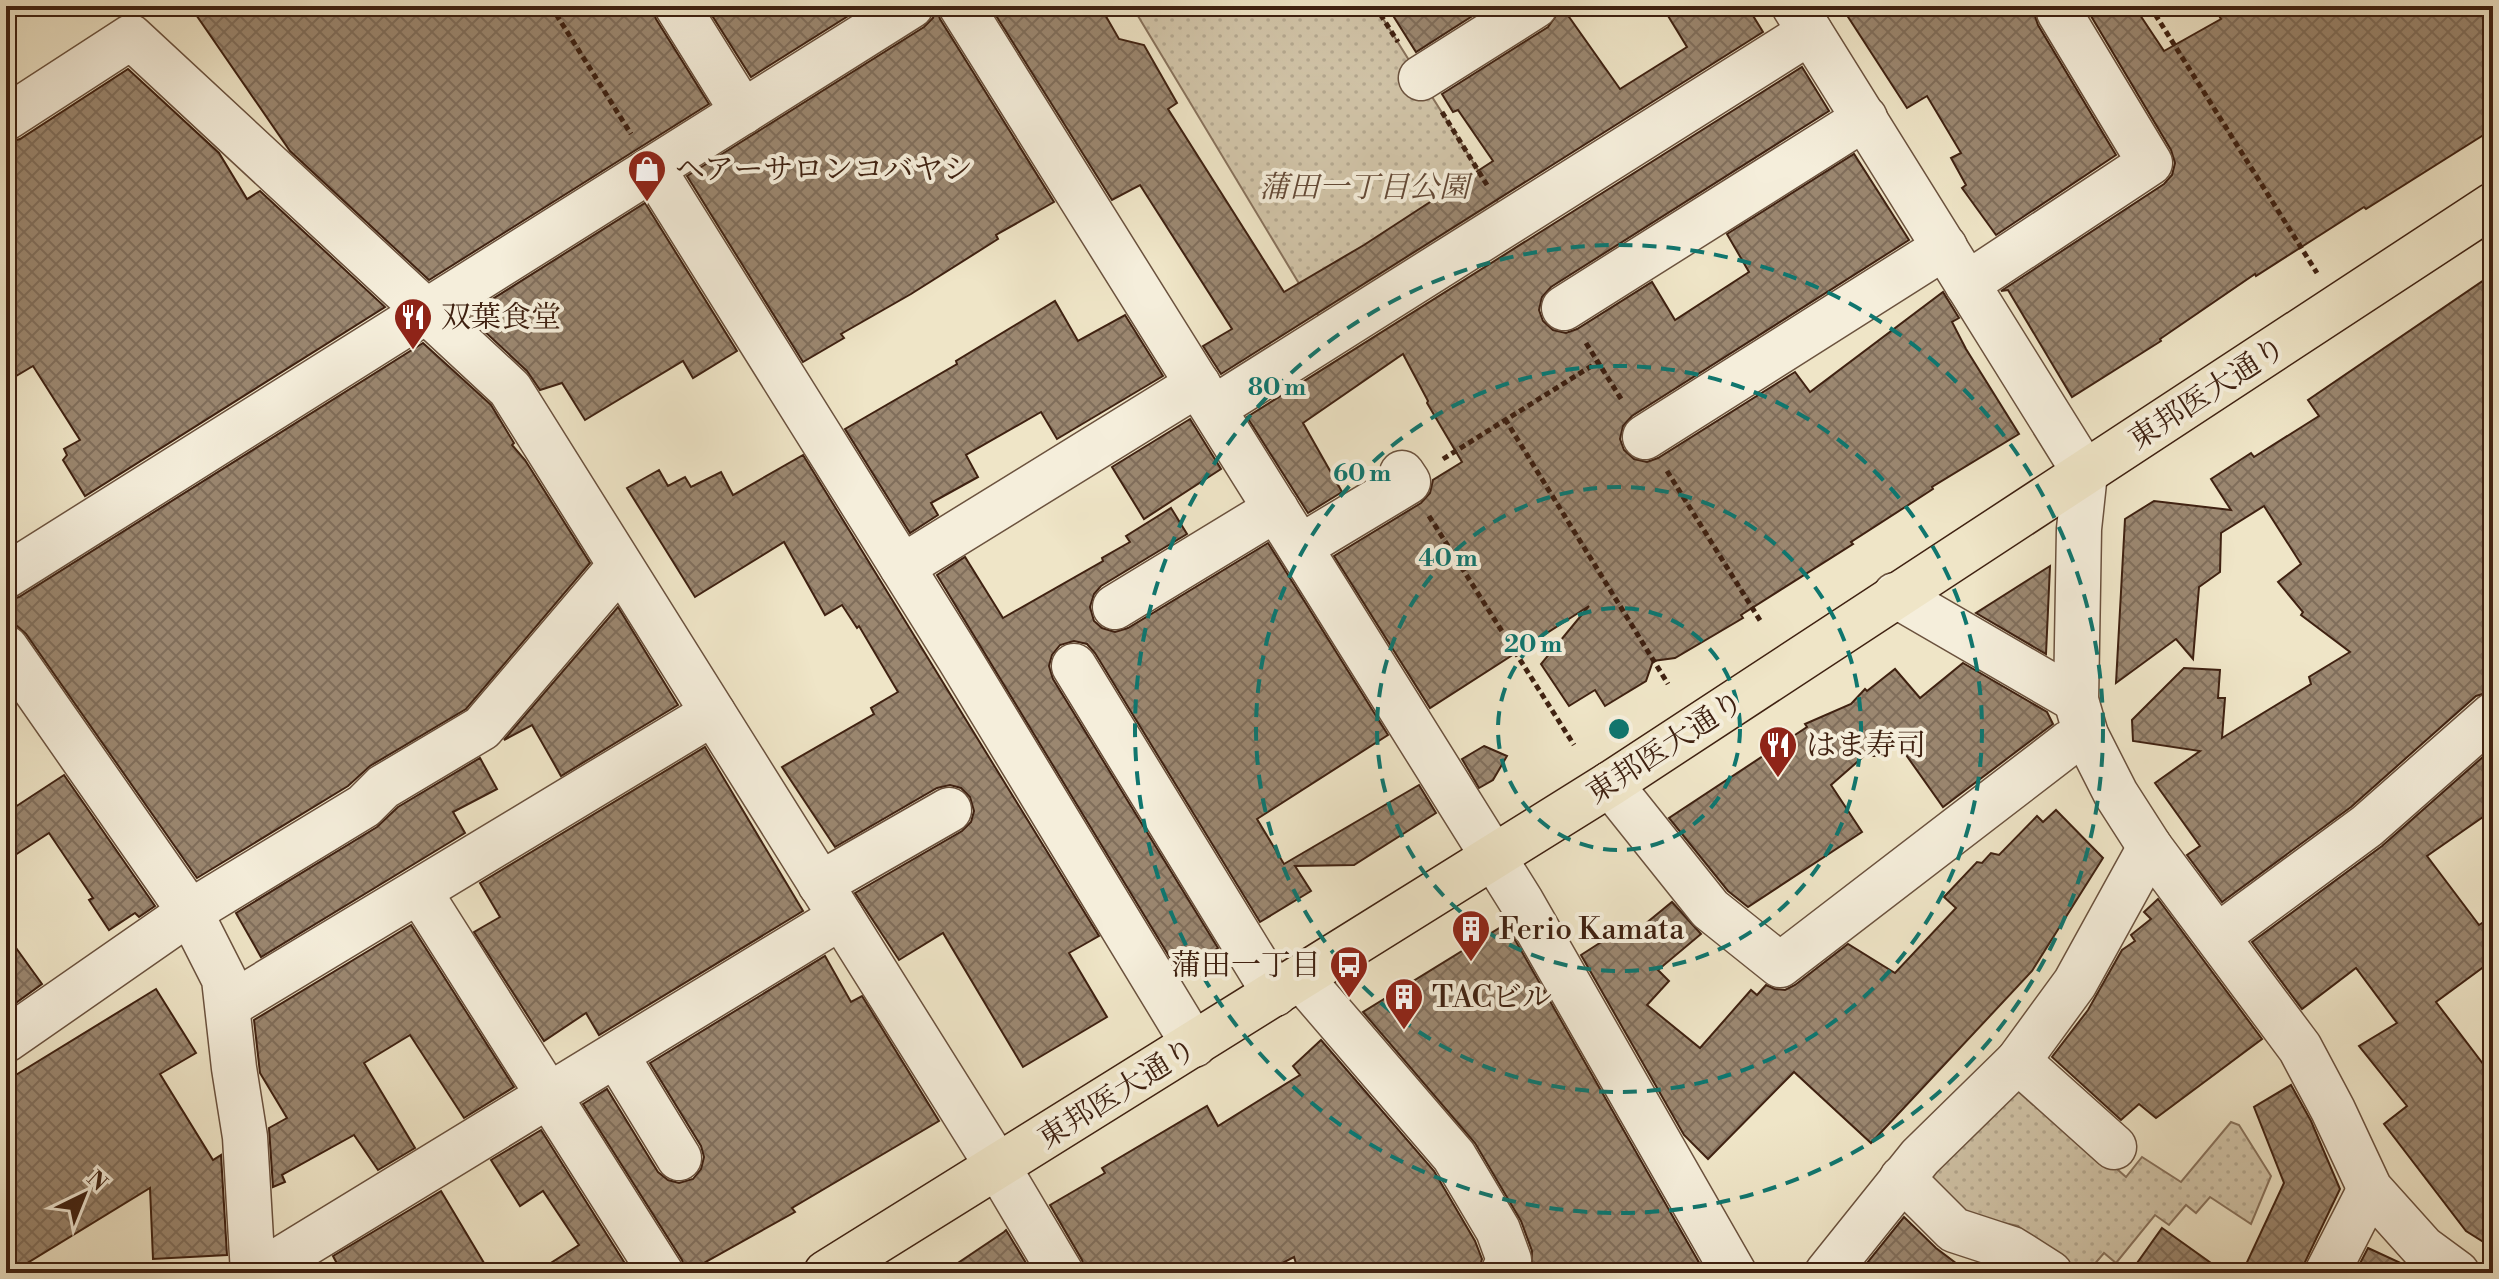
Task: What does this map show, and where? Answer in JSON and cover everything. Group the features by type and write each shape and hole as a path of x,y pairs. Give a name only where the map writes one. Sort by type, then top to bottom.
{"main road":[{"name":"東邦医大通り","path":"826,1273 1610,784 2493,205"}],"street":[{"path":"677,6 743,112"},
{"path":"6,576 64,530 427,311 911,6"},
{"path":"961,6 1088,221 1206,396 1494,857 1734,1273"},
{"path":"1421,78 1535,6"},
{"path":"1967,284 2150,163 2059,12"},
{"path":"902,567 1206,396 1802,19 2085,473 2079,529 2081,718 2116,794 2150,847 2300,1048 2370,1189 2423,1248 2457,1273"},
{"path":"6,118 131,37 510,389 998,1167 1061,1273"},
{"path":"1564,308 1865,118"},
{"path":"653,169 902,567 1194,1045"},
{"path":"1645,437 1945,247"},
{"path":"1300,547 1405,478"},
{"path":"1115,607 1276,509"},
{"path":"6,1040 190,912 364,806 383,787 482,728 620,566"},
{"path":"1895,595 2081,718"},
{"path":"6,648 190,912 224,979 245,1137 255,1273 616,1055 831,900 949,810"},
{"path":"1074,666 1288,986 1454,1156 1498,1230 1509,1260 1503,1273"},
{"path":"228,1006 713,713"},
{"path":"2218,936 2367,826 2493,715"},
{"path":"1610,784 1710,909 1780,965 2069,743 2081,718"},
{"path":"1827,1273 1920,1157 2018,1061 2075,983 2150,847"},
{"path":"419,891 661,1273"},
{"path":"616,1055 679,1158"},
{"path":"2018,1061 2114,1147"},
{"path":"1902,1178 1954,1230 2012,1249 2050,1273"},
{"path":"2327,1273 2370,1189"}],"path":[{"path":"551,6 653,169"},
{"path":"2150,6 2338,306"},
{"path":"1574,745 1405,478 1598,362"},
{"path":"1505,419 1668,684"}],"green space":[{"name":"蒲田一丁目公園","path":"1132,6 1375,6 1510,221 1330,335"},
{"path":"2011,1076 2126,1177 2142,1157 2181,1182 2231,1122 2239,1125 2271,1176 2251,1224 2210,1197 2196,1213 2186,1205 2169,1225 2155,1215 2116,1263 2104,1253 2087,1273 2076,1273 2018,1226 1956,1213 1923,1183"}],"building":[{"path":"190,6 652,6 656,19 709,104 429,280 290,151"},
{"path":"706,6 864,6 751,77"},
{"path":"936,6 940,19 1054,202 996,235 998,239 841,334 844,338 803,362 687,176 924,27 933,18"},
{"path":"990,6 1100,6 1119,39 1144,45 1177,103 1168,109 1284,292 1364,245 1493,161 1458,110 1453,112 1442,94 1548,27 1562,7 1620,89 1687,47 1662,6 1747,6 1763,32 1221,374 1203,346 1232,329 1140,185 1112,200"},
{"path":"1387,6 1488,6 1416,52"},
{"path":"1841,6 2036,6 2034,13 2038,25 2116,155 1996,235 1962,188 1966,185 1951,158 1961,153 1927,96 1907,108"},
{"path":"2085,6 2134,6 2164,51 2221,19 2213,6 2493,6 2493,129 2255,274 2161,341 2072,397 2008,290 2001,291 2164,184 2172,175 2175,163 2171,150"},
{"path":"1802,67 1829,111 1551,287 1542,297 1539,310 1543,321 1553,330 1566,333 1652,282 1675,320 1749,272 1727,234 1854,154 1909,240 1632,416 1623,426 1620,439 1624,450 1634,459 1647,462 1658,458 1795,372 1810,392 1943,292 1959,318 1952,322 1966,349 2019,434 1932,487 1851,542 1853,544 1741,615 1743,618 1675,658 1653,661 1646,681 1605,706 1595,690 1569,706 1541,664 1589,606 1430,708 1334,556 1421,503 1430,493 1433,480 1462,462 1427,403 1403,354 1303,423 1342,492 1308,513 1247,417"},
{"path":"128,69 219,153 247,199 260,191 385,307 85,496 63,460 67,455 64,449 80,440 33,366 6,382 6,143 20,139"},
{"path":"645,203 737,351 693,378 683,361 585,420 562,383 540,390 527,371 467,315"},
{"path":"2493,274 2493,691 2476,696 2351,807 2222,902 2187,855 2200,846 2155,783 2200,751 2133,741 2132,720 2184,668 2220,670 2218,698 2225,698 2222,738 2311,684 2309,677 2350,652 2301,615 2303,612 2278,582 2301,564 2264,506 2221,533 2220,572 2199,587 2193,659 2176,639 2116,683 2125,519 2154,501 2231,510 2211,479 2251,453 2254,457 2319,416 2308,400"},
{"path":"1055,301 1078,341 1125,315 1163,376 1057,439 1041,412 966,455 978,477 931,503 938,515 910,533 845,429 957,364 956,361"},
{"path":"423,343 491,405 514,443 512,445 525,460 590,563 466,709 370,766 348,786 197,878 26,634 6,622 6,601 19,597"},
{"path":"1190,419 1221,469 1144,519 1112,467"},
{"path":"803,455 1099,936 1069,953 1107,1017 1023,1067 943,933 899,960 855,893 962,831 971,822 974,811 970,797 961,788 950,785 937,788 835,847 782,767 874,714 871,708 898,692 859,626 857,628 842,605 825,615 784,542 695,597 627,488 659,470 668,486 685,477 691,487 721,472 733,495"},
{"path":"1171,508 1187,534 1101,586 1094,594 1090,607 1094,621 1102,628 1115,632 1128,628 1268,543 1388,735 1257,819 1284,864 1419,785 1436,813 1354,865 1295,866 1311,891 1260,922 1095,653 1087,644 1074,641 1060,645 1052,655 1049,666 1053,679 1218,948 1180,974 937,575 965,557 1003,618 1103,561 1102,558 1130,542 1126,536"},
{"path":"2050,566 2046,654 1976,613"},
{"path":"618,607 678,705 561,776 532,725 504,740"},
{"path":"1963,663 2047,712 2053,724 1943,807 1894,738 1875,756 1864,756 1831,785 1862,832 1748,907 1728,891 1669,818 1807,727 1805,724 1851,704 1865,689 1867,691 1895,669 1920,698"},
{"path":"1484,746 1507,756 1493,780 1479,788 1462,759"},
{"path":"705,747 803,911 599,1035 586,1013 544,1041 474,932 500,917 480,883"},
{"path":"2493,748 2493,810 2427,856 2479,925 2493,916 2493,960 2436,1002 2493,1077 2493,1248 2466,1231 2384,1124 2407,1106 2359,1046 2397,1023 2356,968 2302,1009 2252,942 2382,846"},
{"path":"480,758 497,789 453,812 465,833 261,957 236,913 377,827 398,807"},
{"path":"64,775 155,906 139,917 135,913 109,930 89,900 93,898 49,833 6,861 6,813"},
{"path":"2056,810 2103,858 2032,971 1871,1143 1794,1072 1708,1159 1684,1135 1581,955 1620,930 1628,938 1672,902 1701,934 1658,970 1669,981 1647,1005 1700,1048 1751,990 1757,995 1766,985 1785,990 1848,944 1895,973 1956,908 1944,897 1977,862 1982,863 1991,853 1999,855 2037,816 2043,822"},
{"path":"2158,899 2262,1039 2156,1118 2139,1104 2121,1120 2052,1057 2088,1010 2122,950 2135,941 2131,935 2151,919 2144,912"},
{"path":"1506,924 1705,1273 1531,1273 1532,1251 1521,1221 1475,1143 1363,1012"},
{"path":"411,925 514,1087 464,1118 410,1035 364,1063 415,1148 378,1170 354,1135 282,1175 285,1182 273,1187 269,1128 287,1118 260,1073 254,1020"},
{"path":"6,934 42,984 6,1010"},
{"path":"825,956 851,1002 862,996 939,1121 792,1208 795,1212 686,1273 682,1260 583,1104 607,1089 658,1172 668,1180 679,1183 693,1179 701,1169 704,1157 701,1146 650,1063"},
{"path":"156,989 196,1053 160,1074 213,1160 221,1155 227,1255 153,1259 150,1188 11,1273 6,1273 6,1081"},
{"path":"1321,1040 1434,1171 1475,1241 1482,1259 1478,1273 1299,1273 1294,1257 1263,1273 1086,1273 1082,1260 1050,1205 1105,1173 1102,1168 1207,1106 1218,1126 1300,1075 1293,1066"},
{"path":"2291,1085 2311,1121 2340,1189 2302,1273 2242,1273 2284,1183 2254,1107"},
{"path":"541,1130 631,1273 535,1273 579,1245 543,1191 520,1206 491,1160"},
{"path":"441,1191 490,1273 342,1273 333,1256"},
{"path":"1904,1217 1936,1248 1969,1273 1859,1273"},
{"path":"2162,1228 2225,1273 2130,1273"},
{"path":"1006,1230 1032,1273 943,1273 1004,1232"},
{"path":"2368,1248 2403,1264 2415,1273 2355,1273"}],"place":[{"name":"ヘアーサロンコバヤシ","path":"647,203"},
{"name":"双葉食堂","path":"413,351"},
{"name":"はま寿司","path":"1778,779"},
{"name":"Ferio Kamata","path":"1471,963"},
{"name":"蒲田一丁目","path":"1349,999"},
{"name":"TACビル","path":"1404,1031"}]}
